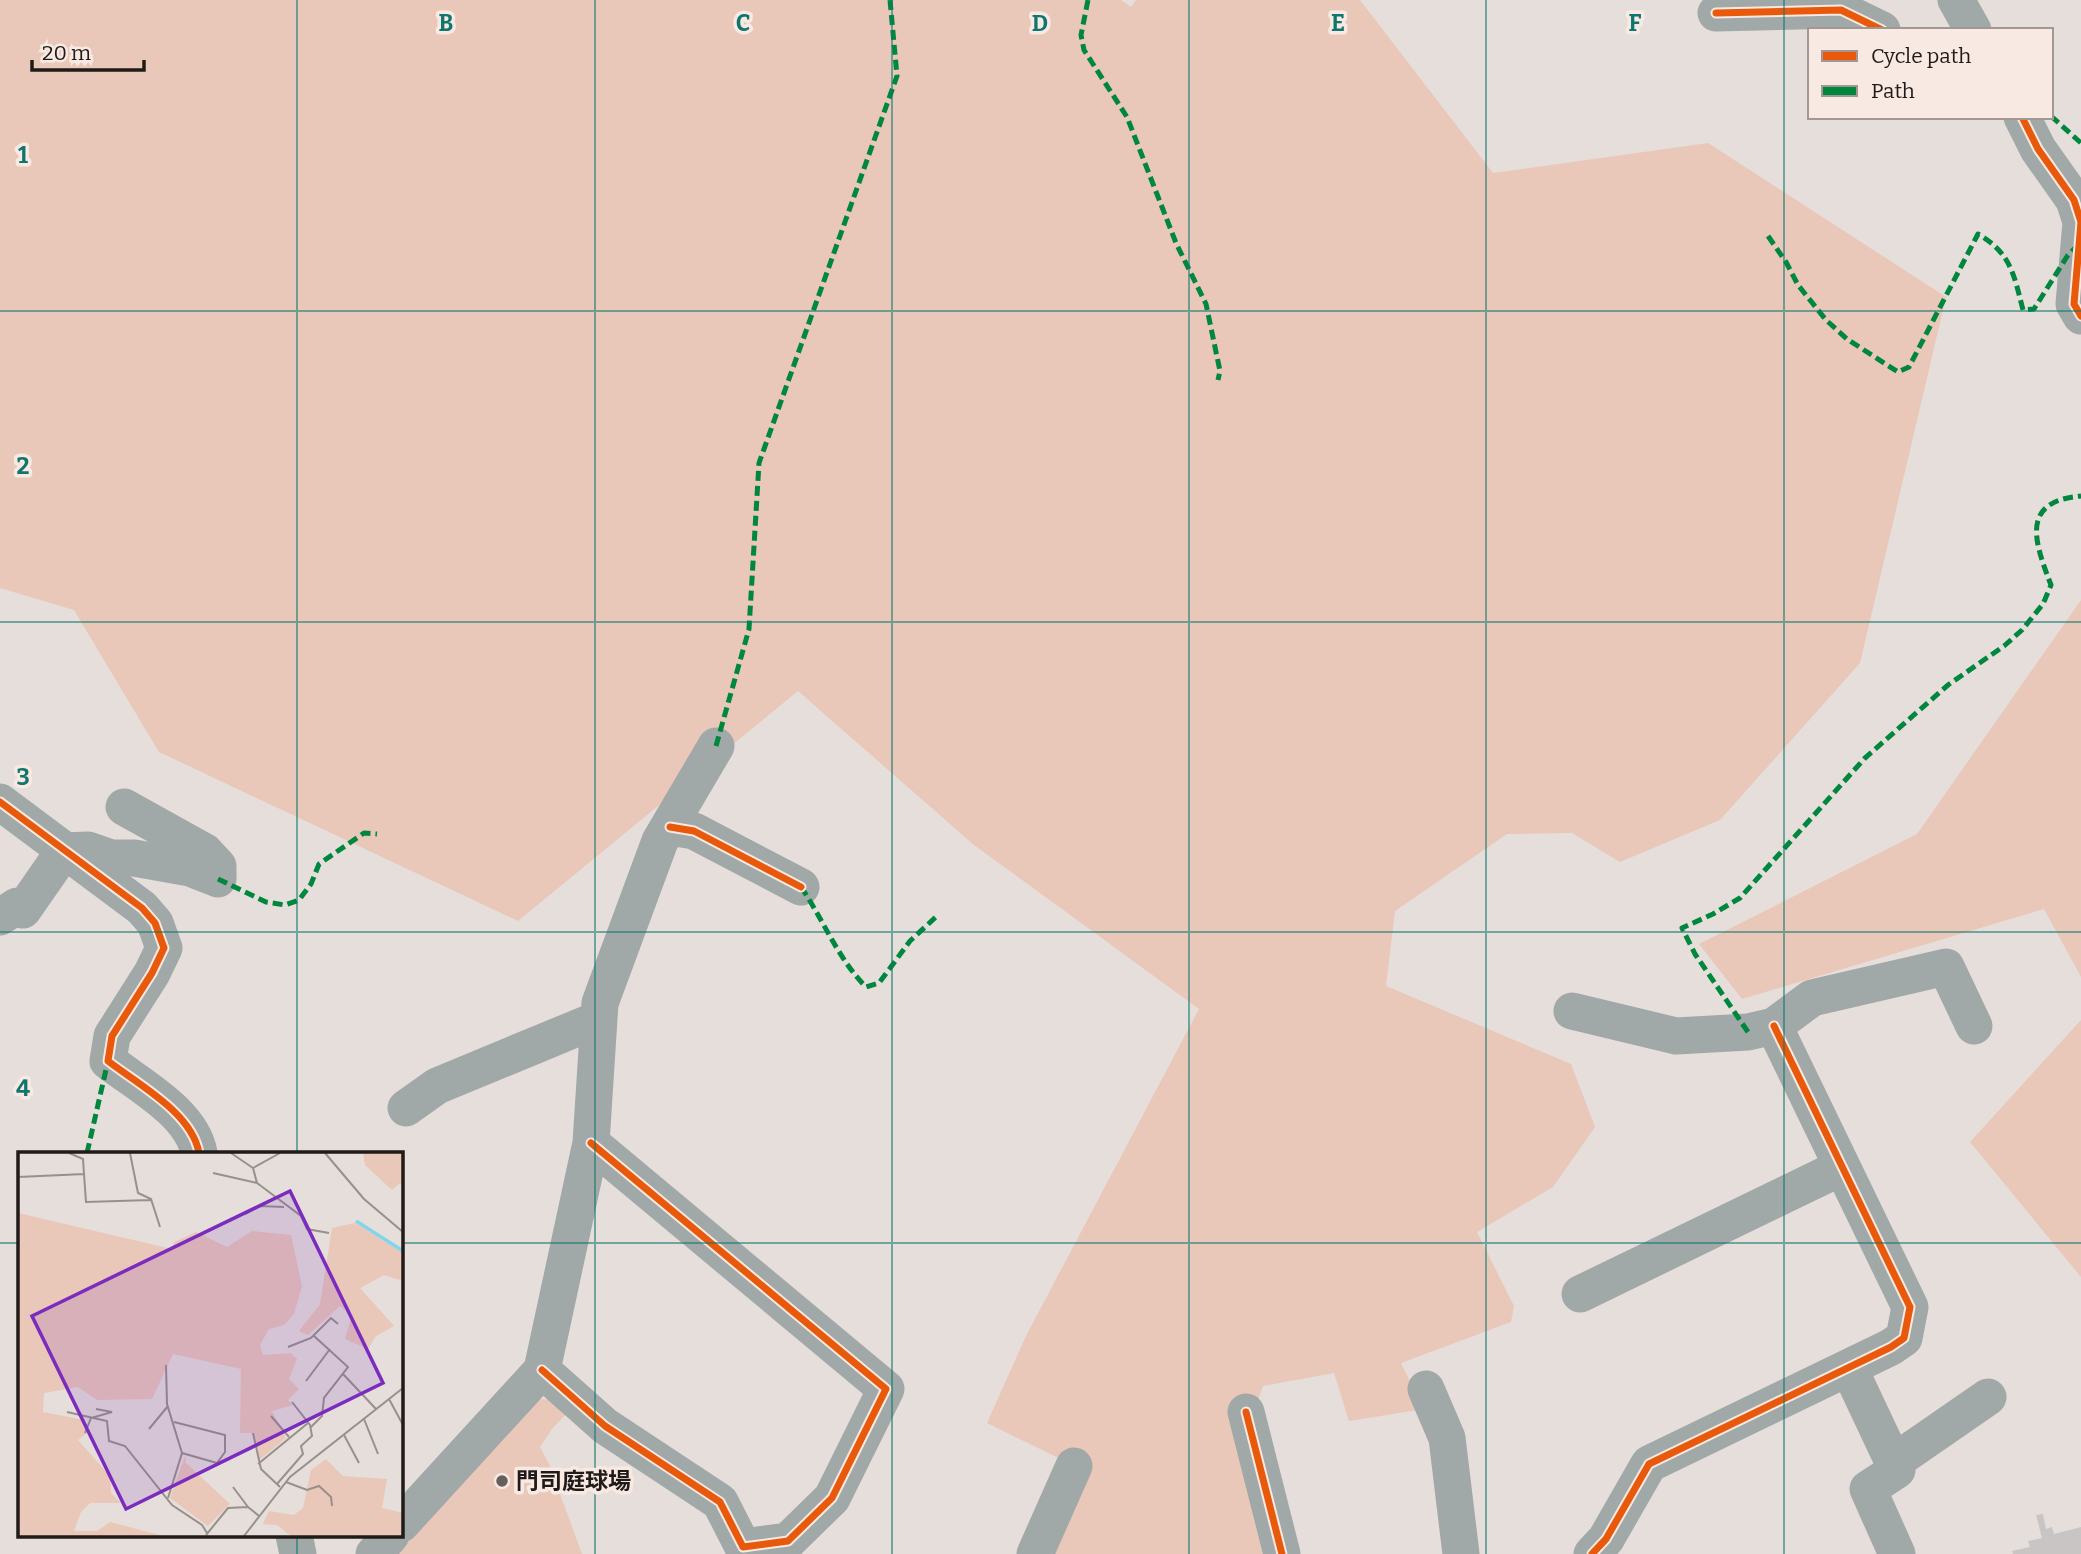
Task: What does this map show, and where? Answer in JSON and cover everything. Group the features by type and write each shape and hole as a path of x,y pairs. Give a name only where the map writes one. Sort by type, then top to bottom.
{"street":[{"path":"1956,0 1972,28"},
{"path":"1716,13 1841,10 1878,28"},
{"path":"2023,119 2038,149 2074,200 2081,222 2074,304 2081,316"},
{"path":"402,1523 542,1370 591,1143 600,1003 660,841 716,746"},
{"path":"0,802 142,908 155,923 164,948 152,974 112,1036 108,1061 184,1120 199,1152"},
{"path":"64,851 88,850 111,858 134,858 168,864 190,868 218,879 218,866 205,852 124,807"},
{"path":"670,827 694,831 801,887"},
{"path":"0,917 17,906 23,910 64,851"},
{"path":"1572,1011 1676,1036 1748,1032 1774,1026 1812,998 1946,967 1974,1026"},
{"path":"406,1108 437,1086 599,1019"},
{"path":"1592,1554 1606,1539 1649,1464 1849,1368 1904,1338 1910,1307 1774,1026"},
{"path":"542,1370 605,1426 720,1502 743,1547 788,1541 832,1498 886,1389 591,1143"},
{"path":"1580,1294 1842,1167"},
{"path":"1849,1368 1898,1470 1868,1489 1897,1554"},
{"path":"1426,1389 1447,1438 1461,1554"},
{"path":"1894,1462 1988,1397"},
{"path":"1246,1412 1282,1554"},
{"path":"1035,1554 1074,1466"},
{"path":"294,1536 298,1554"},
{"path":"374,1554 390,1536"}],"shaded area":[{"path":"0,0 1121,0 1131,7 1136,0 1360,0 1493,173 1708,143 1946,297 1860,663 1720,820 1620,862 1572,833 1507,834 1395,911 1386,986 1571,1064 1595,1127 1553,1187 1477,1232 1514,1306 1511,1322 1401,1363 1424,1409 1349,1421 1334,1373 1263,1386 1257,1403 1266,1554 1046,1554 1081,1469 987,1423 1026,1336 1199,1009 974,845 798,691 518,921 159,752 74,610 0,588"},
{"path":"2081,600 2081,977 2044,909 1742,999 1699,944 1917,834"},
{"path":"2081,1020 2081,1277 1970,1142"},
{"name":"門司庭球場","path":"536,1399 556,1400 569,1411 540,1447 549,1464 582,1554 374,1554 393,1536 402,1536 402,1527"}],"building":[{"path":"2043,1514 2046,1529 2052,1527 2054,1534 2081,1527 2081,1554 2013,1554 2012,1551 2030,1547 2028,1541 2042,1538 2036,1515"}],"marked path":[{"path":"716,746 749,629 759,463 897,76 890,0"},
{"path":"1088,0 1081,35 1084,50 1127,117 1176,243 1206,304 1220,371 1218,380"},
{"path":"2053,118 2081,143"},
{"path":"1768,236 1798,285 1826,320 1847,339 1898,372 1909,367 1978,234 1998,249 2010,266 2023,310 2034,309 2068,255 2079,244"},
{"path":"1748,1032 1695,954 1682,928 1740,898 1865,758 1948,685 2004,646 2022,630 2043,604 2051,585 2037,540 2040,515 2048,506 2081,496"},
{"path":"218,879 266,902 285,905 299,900 311,884 319,864 364,833 377,834"},
{"path":"801,887 839,951 866,987 879,983 910,941 938,915"},
{"path":"87,1152 108,1061"}],"cycle path":[{"path":"1716,13 1841,10 1878,28"},
{"path":"2023,119 2038,149 2074,200 2081,222 2074,304 2081,316"},
{"path":"0,802 142,908 155,923 164,948 152,973 112,1036 108,1061 149,1090 175,1113 186,1125 199,1152"},
{"path":"670,827 694,831 801,887"},
{"path":"1592,1554 1606,1539 1649,1464 1891,1347 1904,1338 1910,1307 1774,1026"},
{"path":"542,1370 605,1426 720,1502 743,1547 788,1541 832,1498 886,1389 591,1143"},
{"path":"1246,1412 1282,1554"}],"place":[{"name":"門司庭球場","path":"502,1481"}]}
